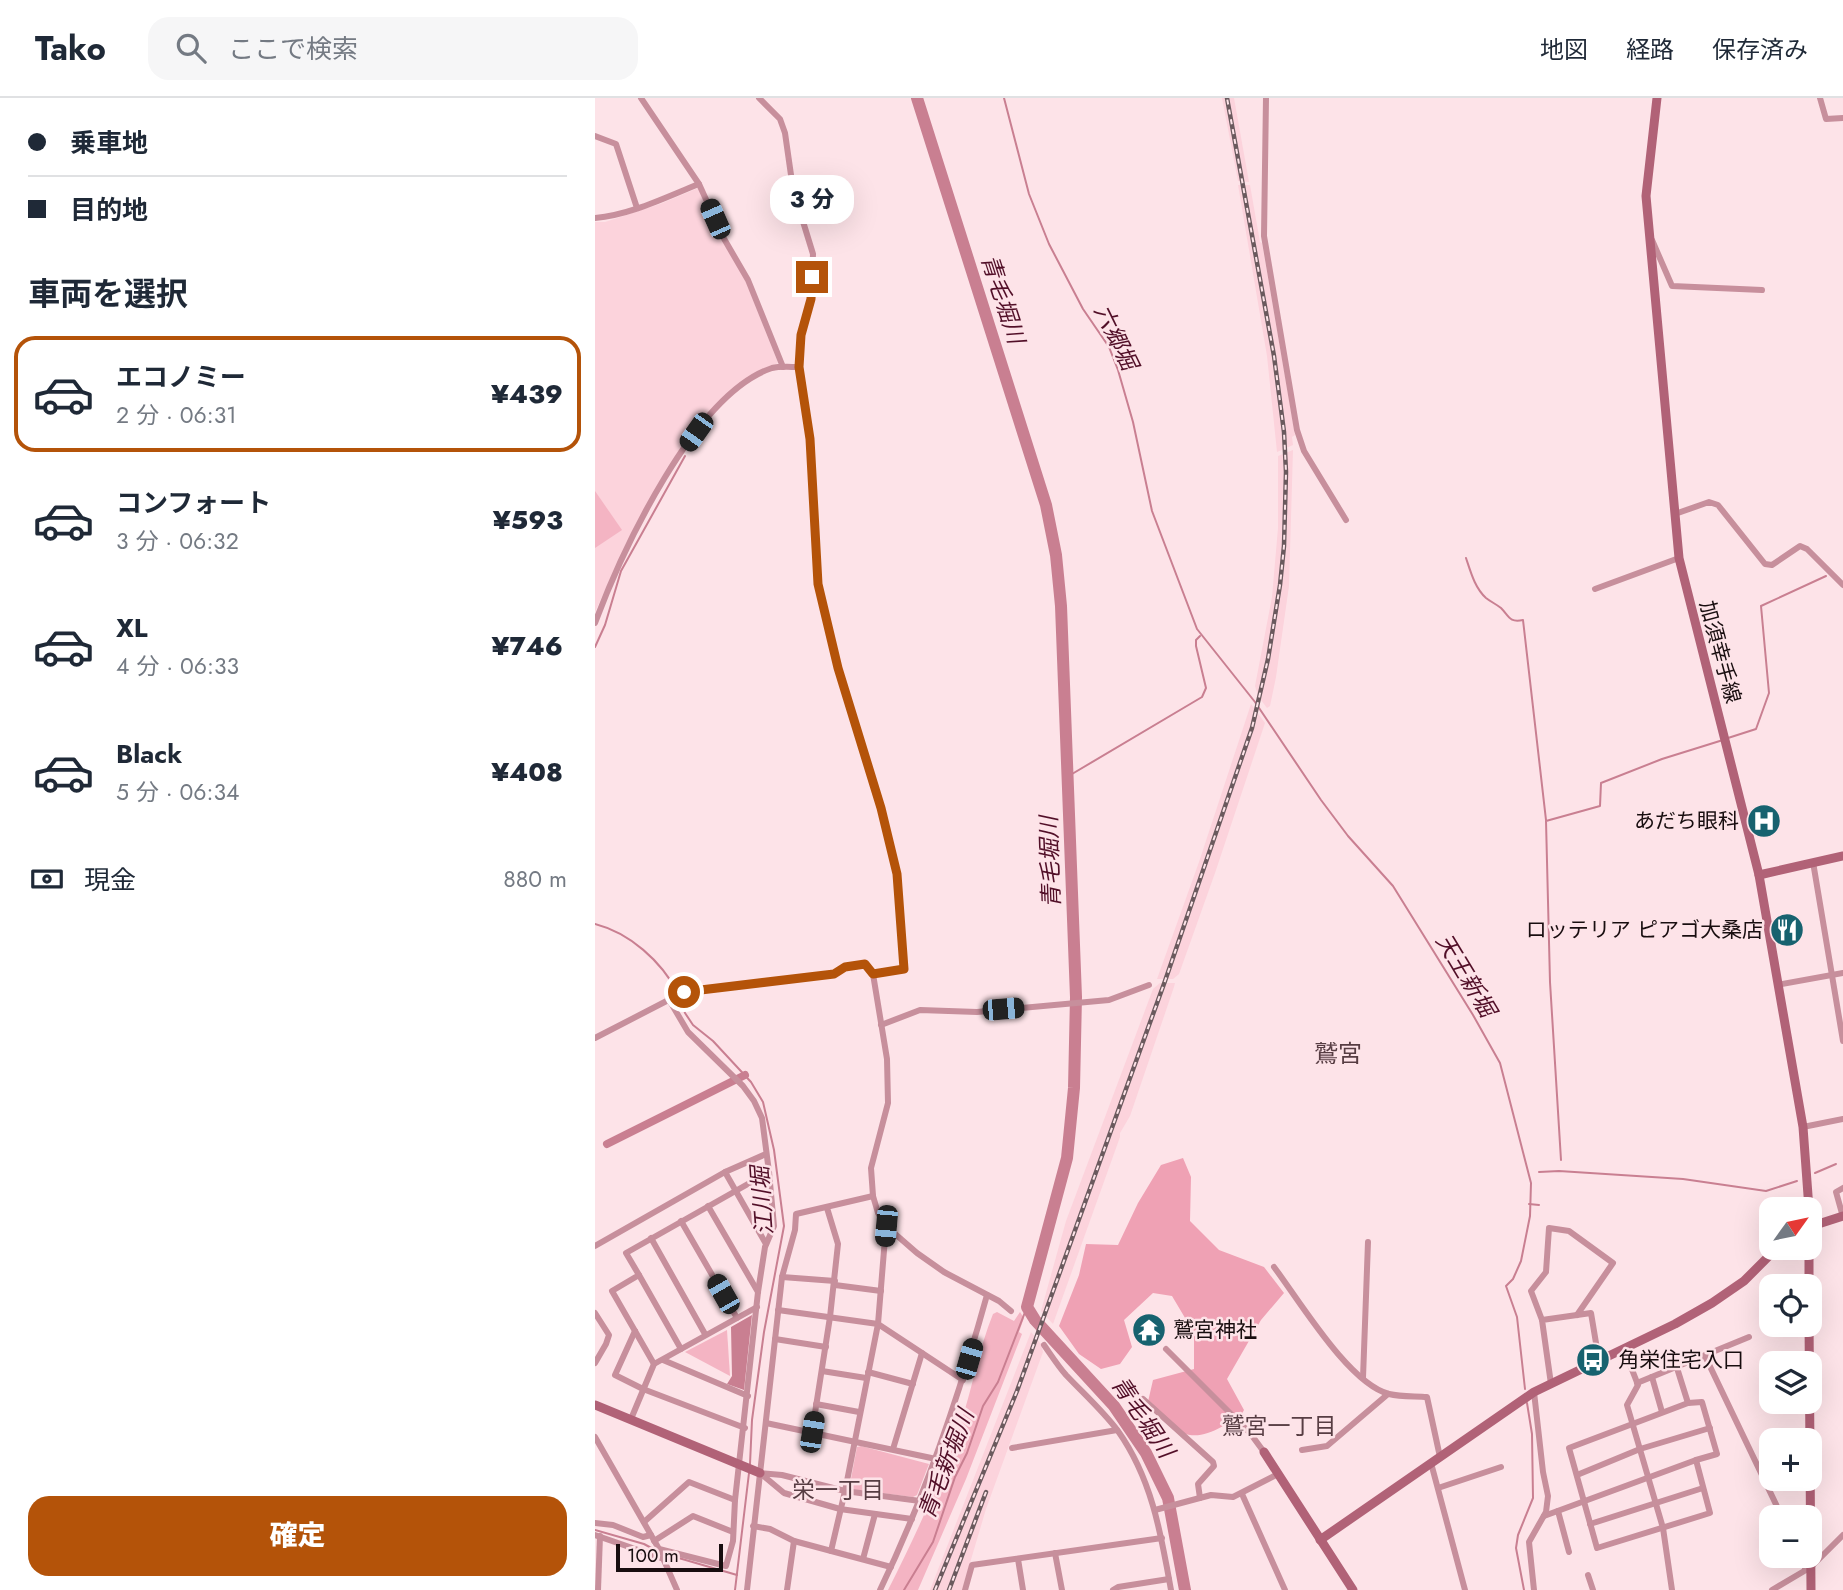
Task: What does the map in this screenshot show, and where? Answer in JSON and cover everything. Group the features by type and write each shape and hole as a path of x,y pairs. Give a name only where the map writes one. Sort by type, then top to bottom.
{"main road":[{"name":"加須幸手線","path":"1657,98 1646,196 1679,558 1759,875 1803,1127 1808,1197"},
{"path":"1759,875 1843,856"},
{"path":"1822,1223 1843,1216"},
{"path":"1320,1540 1534,1392 1712,1303 1752,1274 1765,1260"},
{"path":"1808,1505 1809,1337"},
{"path":"595,1405 760,1473"},
{"path":"1264,1452 1353,1590"},
{"path":"1808,1568 1811,1590"}],"street":[{"path":"641,98 699,184 723,237 748,280 783,367"},
{"path":"759,98 780,119 785,133 793,189 813,254 811,299 801,335 799,367 810,439 818,584 838,668 881,808 897,874 904,969 873,974"},
{"path":"1266,98 1264,236 1297,430 1304,451 1346,520"},
{"path":"1820,98 1826,119 1843,118"},
{"path":"595,136 616,144 637,208"},
{"path":"595,218 637,208 699,184"},
{"path":"1648,232 1672,286 1762,290"},
{"path":"595,623 637,529 670,469 696,432 724,401 748,381 772,368 799,367"},
{"path":"1675,514 1709,502 1718,505 1765,564 1772,565 1800,546 1807,549 1843,585"},
{"path":"1595,589 1679,558"},
{"path":"1813,862 1843,1041"},
{"path":"595,1038 684,992 834,974 845,967 865,964 873,974 887,1059 888,1102 871,1168 873,1196 878,1213 886,1226 917,1253 943,1272 1011,1311"},
{"path":"1777,985 1843,973"},
{"path":"881,1025 920,1010 977,1012 1113,999 1149,985"},
{"path":"659,1549 726,1566 733,1532 758,1292 766,1244 774,1226 762,1118 743,1086 688,1032 668,998"},
{"path":"1803,1127 1843,1119"},
{"path":"595,1246 725,1172 766,1153"},
{"path":"725,1172 766,1244"},
{"path":"681,1349 626,1253 769,1172"},
{"path":"1843,1188 1836,1192 1843,1216"},
{"path":"747,1590 782,1277 795,1230 796,1214 873,1196"},
{"path":"708,1206 758,1292"},
{"path":"812,1432 835,1283 838,1244 827,1208"},
{"path":"681,1221 737,1318"},
{"path":"831,1551 877,1324 886,1226"},
{"path":"1551,1384 1542,1320 1531,1291 1546,1272 1549,1227 1569,1231 1613,1263 1577,1315"},
{"path":"651,1238 705,1334"},
{"path":"1363,1378 1368,1242"},
{"path":"1274,1267 1337,1355 1363,1378 1388,1394 1427,1397 1440,1457"},
{"path":"639,1275 612,1291 654,1364"},
{"path":"782,1277 881,1291"},
{"path":"880,1590 921,1501 963,1380 987,1295"},
{"path":"631,1419 654,1364 757,1307"},
{"path":"778,1310 877,1324 963,1380"},
{"path":"595,1312 608,1335 595,1363"},
{"path":"1542,1320 1591,1313 1599,1361"},
{"path":"635,1331 615,1376 745,1428"},
{"path":"1637,1383 1749,1337"},
{"path":"775,1339 826,1347"},
{"path":"1044,1345 1066,1375 1117,1430 1149,1489 1157,1509 1171,1590"},
{"path":"1166,1349 1241,1423 1264,1452"},
{"path":"1624,1349 1638,1385 1627,1405 1663,1528 1672,1590"},
{"path":"893,1449 922,1353"},
{"path":"1705,1356 1775,1505"},
{"path":"663,1360 748,1396"},
{"path":"1677,1368 1688,1403"},
{"path":"822,1371 867,1375 913,1384"},
{"path":"1652,1377 1662,1412"},
{"path":"1534,1392 1548,1496 1544,1516 1529,1542 1534,1590"},
{"path":"1302,1450 1327,1446 1388,1394"},
{"path":"1143,1399 1213,1462 1214,1466 1197,1487 1200,1498"},
{"path":"1544,1516 1584,1501 1649,1478 1696,1460 1717,1454 1702,1402 1688,1403 1569,1448 1577,1475 1584,1501 1590,1524 1597,1548 1710,1513 1696,1460"},
{"path":"817,1404 859,1412"},
{"path":"766,1423 936,1459"},
{"path":"1577,1475 1640,1449 1710,1429"},
{"path":"1011,1448 1117,1430"},
{"path":"595,1437 659,1549 677,1590"},
{"path":"1431,1463 1465,1590"},
{"path":"1438,1488 1501,1467"},
{"path":"760,1473 782,1475 845,1491 921,1501"},
{"path":"760,1473 785,1493 840,1509 912,1519"},
{"path":"1157,1509 1211,1496 1233,1497 1278,1474"},
{"path":"644,1522 689,1482 735,1500"},
{"path":"1590,1524 1703,1488"},
{"path":"1242,1494 1285,1590"},
{"path":"1558,1511 1569,1552"},
{"path":"863,1559 875,1514"},
{"path":"595,1523 613,1525 643,1537 653,1538 693,1516 733,1532"},
{"path":"753,1526 769,1529 794,1541 891,1567"},
{"path":"1822,1555 1843,1535"},
{"path":"598,1590 597,1536 664,1559"},
{"path":"965,1590 972,1565 1162,1538"},
{"path":"787,1590 794,1541"},
{"path":"1055,1553 1062,1590"},
{"path":"1019,1559 1023,1590"},
{"path":"1772,1590 1808,1568"},
{"path":"1588,1575 1593,1590"},
{"path":"1113,1590 1169,1579"}],"shaded area":[{"path":"1222,98 1234,98 1249,182 1238,181"},
{"path":"1238,185 1250,185 1295,435 1292,437 1293,445 1277,452 1267,356"},
{"path":"698,188 720,238 744,277 778,363 750,377 722,399 693,431 668,466 626,544 595,612 595,222 605,222 660,204"},
{"path":"1293,450 1289,586 1276,677 1270,706 1267,708 1258,696 1255,686 1272,597 1278,528 1278,456"},
{"path":"595,491 622,530 595,548"},
{"path":"1251,704 1265,723 1215,873 1179,974 1173,979 1157,979 1199,862"},
{"path":"1160,983 1175,983 1130,1116 1120,1133 1053,1324 1041,1311 1066,1221 1153,989"},
{"path":"1183,1158 1191,1177 1190,1221 1219,1250 1264,1267 1284,1293 1261,1320 1227,1379 1244,1410 1233,1422 1200,1435 1190,1435 1173,1428 1147,1406 1153,1380 1194,1369 1194,1333 1172,1296 1153,1293 1124,1320 1132,1347 1120,1364 1101,1369 1079,1354 1059,1326 1079,1275 1086,1244 1118,1245 1138,1203 1161,1165"},
{"path":"997,1312 1014,1321 1020,1312 1024,1318 1019,1332 1022,1334 966,1479 918,1590 888,1590 945,1465 961,1422 988,1327 993,1314"},
{"path":"752,1315 744,1390 727,1384 732,1376 731,1327"},
{"path":"727,1330 730,1376 685,1352"},
{"path":"1031,1332 1041,1344 1043,1352 986,1509 962,1590 930,1590"},
{"path":"857,1447 929,1464 917,1495 913,1497 849,1489"}],"waterway":[{"name":"青毛堀川","path":"917,98 1046,505 1056,555 1061,606 1076,997 1074,1088 1067,1158 1027,1307 1035,1320 1114,1406 1146,1453 1168,1498 1185,1590"},
{"name":"天王新堀","path":"1004,98 1029,194 1049,244 1083,309 1109,347 1118,370 1133,422 1152,511 1197,629 1255,702 1348,836 1393,886 1500,1063 1531,1183 1530,1216 1521,1261 1513,1279 1506,1286 1517,1317 1525,1389"},
{"path":"595,647 605,625 621,571 685,456"},
{"path":"1466,558 1482,594 1512,620 1523,620 1546,820"},
{"path":"1728,738 1756,729 1769,693 1761,606 1826,576"},
{"path":"1067,775 1202,697 1206,688 1196,646 1196,640 1200,636"},
{"path":"1561,1160 1550,982 1546,821 1600,806 1601,783 1662,759 1723,740"},
{"name":"江川堀","path":"595,924 620,934 643,950 663,970 678,993"},
{"name":"江川堀","path":"680,998 693,1025 713,1041 751,1082 763,1102 774,1150 784,1226 764,1332 752,1420 750,1464"},
{"path":"607,1144 745,1075"},
{"path":"1815,1173 1836,1164"},
{"path":"1539,1172 1683,1179 1766,1191 1797,1181"},
{"name":"天王新堀","path":"1529,1204 1539,1205"},
{"name":"青毛新堀川","path":"904,1590 933,1542 983,1406 998,1382 1027,1307"},
{"name":"天王新堀","path":"1524,1590 1516,1548 1518,1535 1533,1498 1532,1434 1527,1403"},
{"name":"江川堀","path":"735,1590 749,1473"},
{"path":"595,1530 644,1544 657,1551"},
{"path":"665,1554 737,1575"}],"railway":[{"path":"935,1590 1017,1391 1165,981 1252,728 1268,659 1284,546 1284,432 1274,356 1227,98"},
{"path":"949,1590 986,1492"}],"place":[{"name":"あだち眼科","path":"1764,821"},
{"name":"ロッテリア ピアゴ大桑店","path":"1787,930"},
{"name":"鷲宮神社","path":"1149,1330"},
{"name":"角栄住宅入口","path":"1593,1360"}],"district":[{"name":"鷲宮","path":"1338,1053"},
{"name":"鷲宮一丁目","path":"1279,1426"},
{"name":"栄一丁目","path":"838,1490"}],"route":[{"path":"684,992 834,974 845,967 865,964 873,974 904,969 897,874 881,808 838,668 818,584 810,439 799,367 801,335 811,299 812,277"}],"water label":[{"name":"六郷堀","path":"1116,337"}]}
